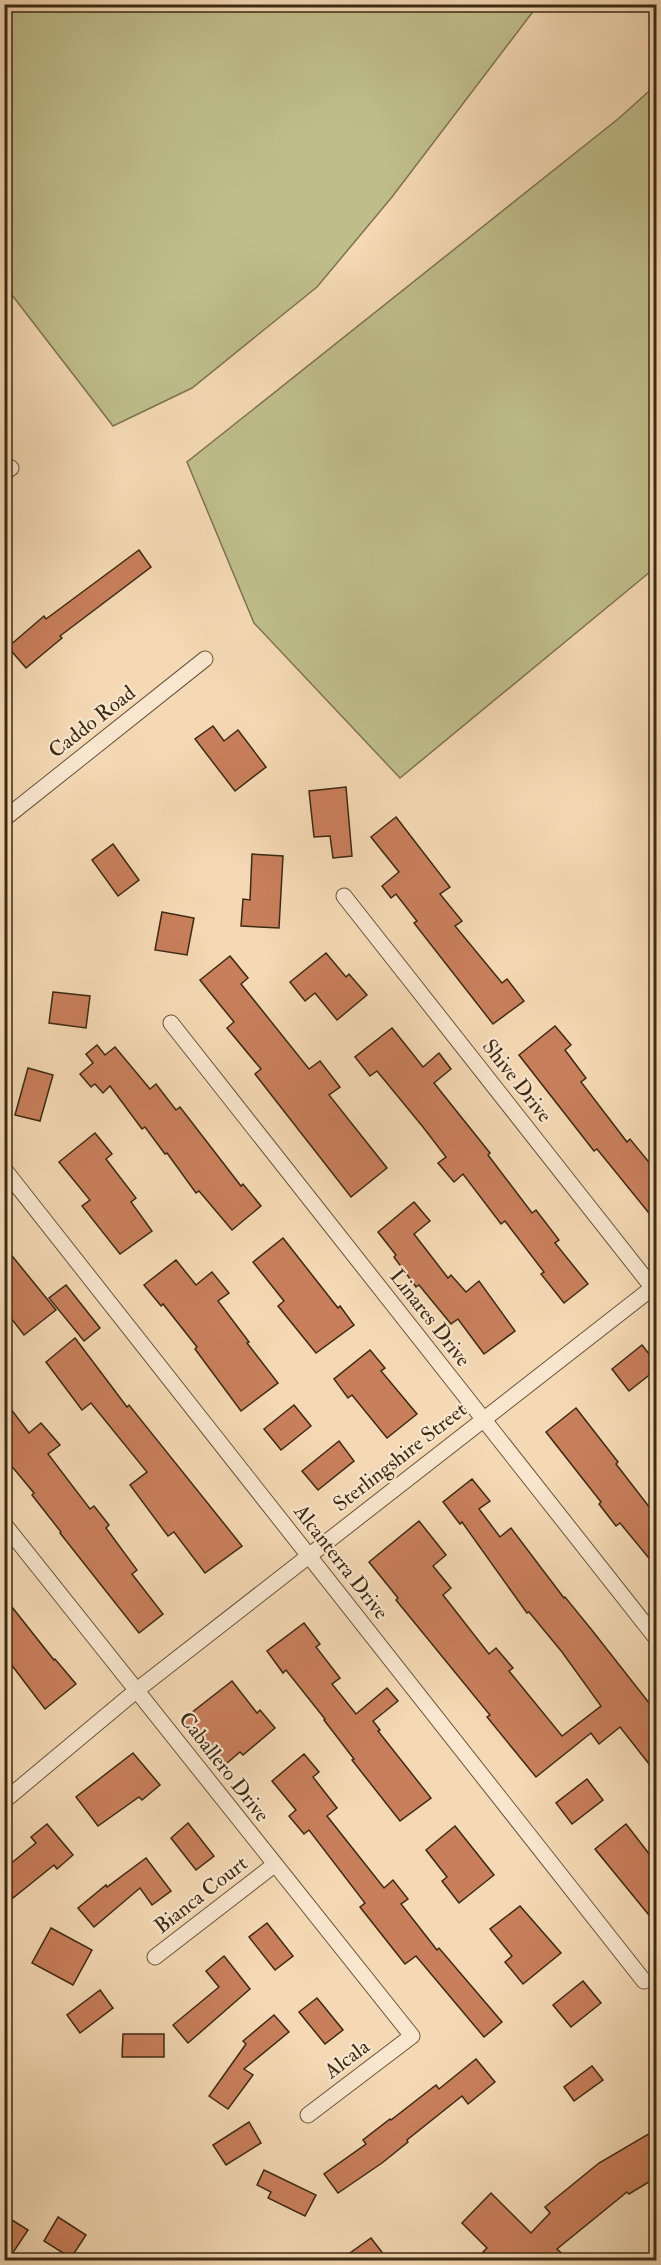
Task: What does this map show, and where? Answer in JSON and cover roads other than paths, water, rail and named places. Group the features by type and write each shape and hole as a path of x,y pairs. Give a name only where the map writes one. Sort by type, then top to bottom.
{"street":[{"name":"Caddo Road","path":"4,819 205,659"},
{"name":"Shive Drive","path":"344,896 655,1288"},
{"name":"Linares Drive","path":"171,1023 657,1638"},
{"name":"Alcanterra Drive","path":"4,1169 644,1981"},
{"name":"Sterlingshire Street","path":"4,1801 137,1690 308,1555 483,1418 655,1288"},
{"name":"Caballero Drive","path":"4,1524 412,2036"},
{"name":"Bianca Court","path":"155,1957 274,1865"},
{"name":"Alcala","path":"308,2115 412,2036"}]}
